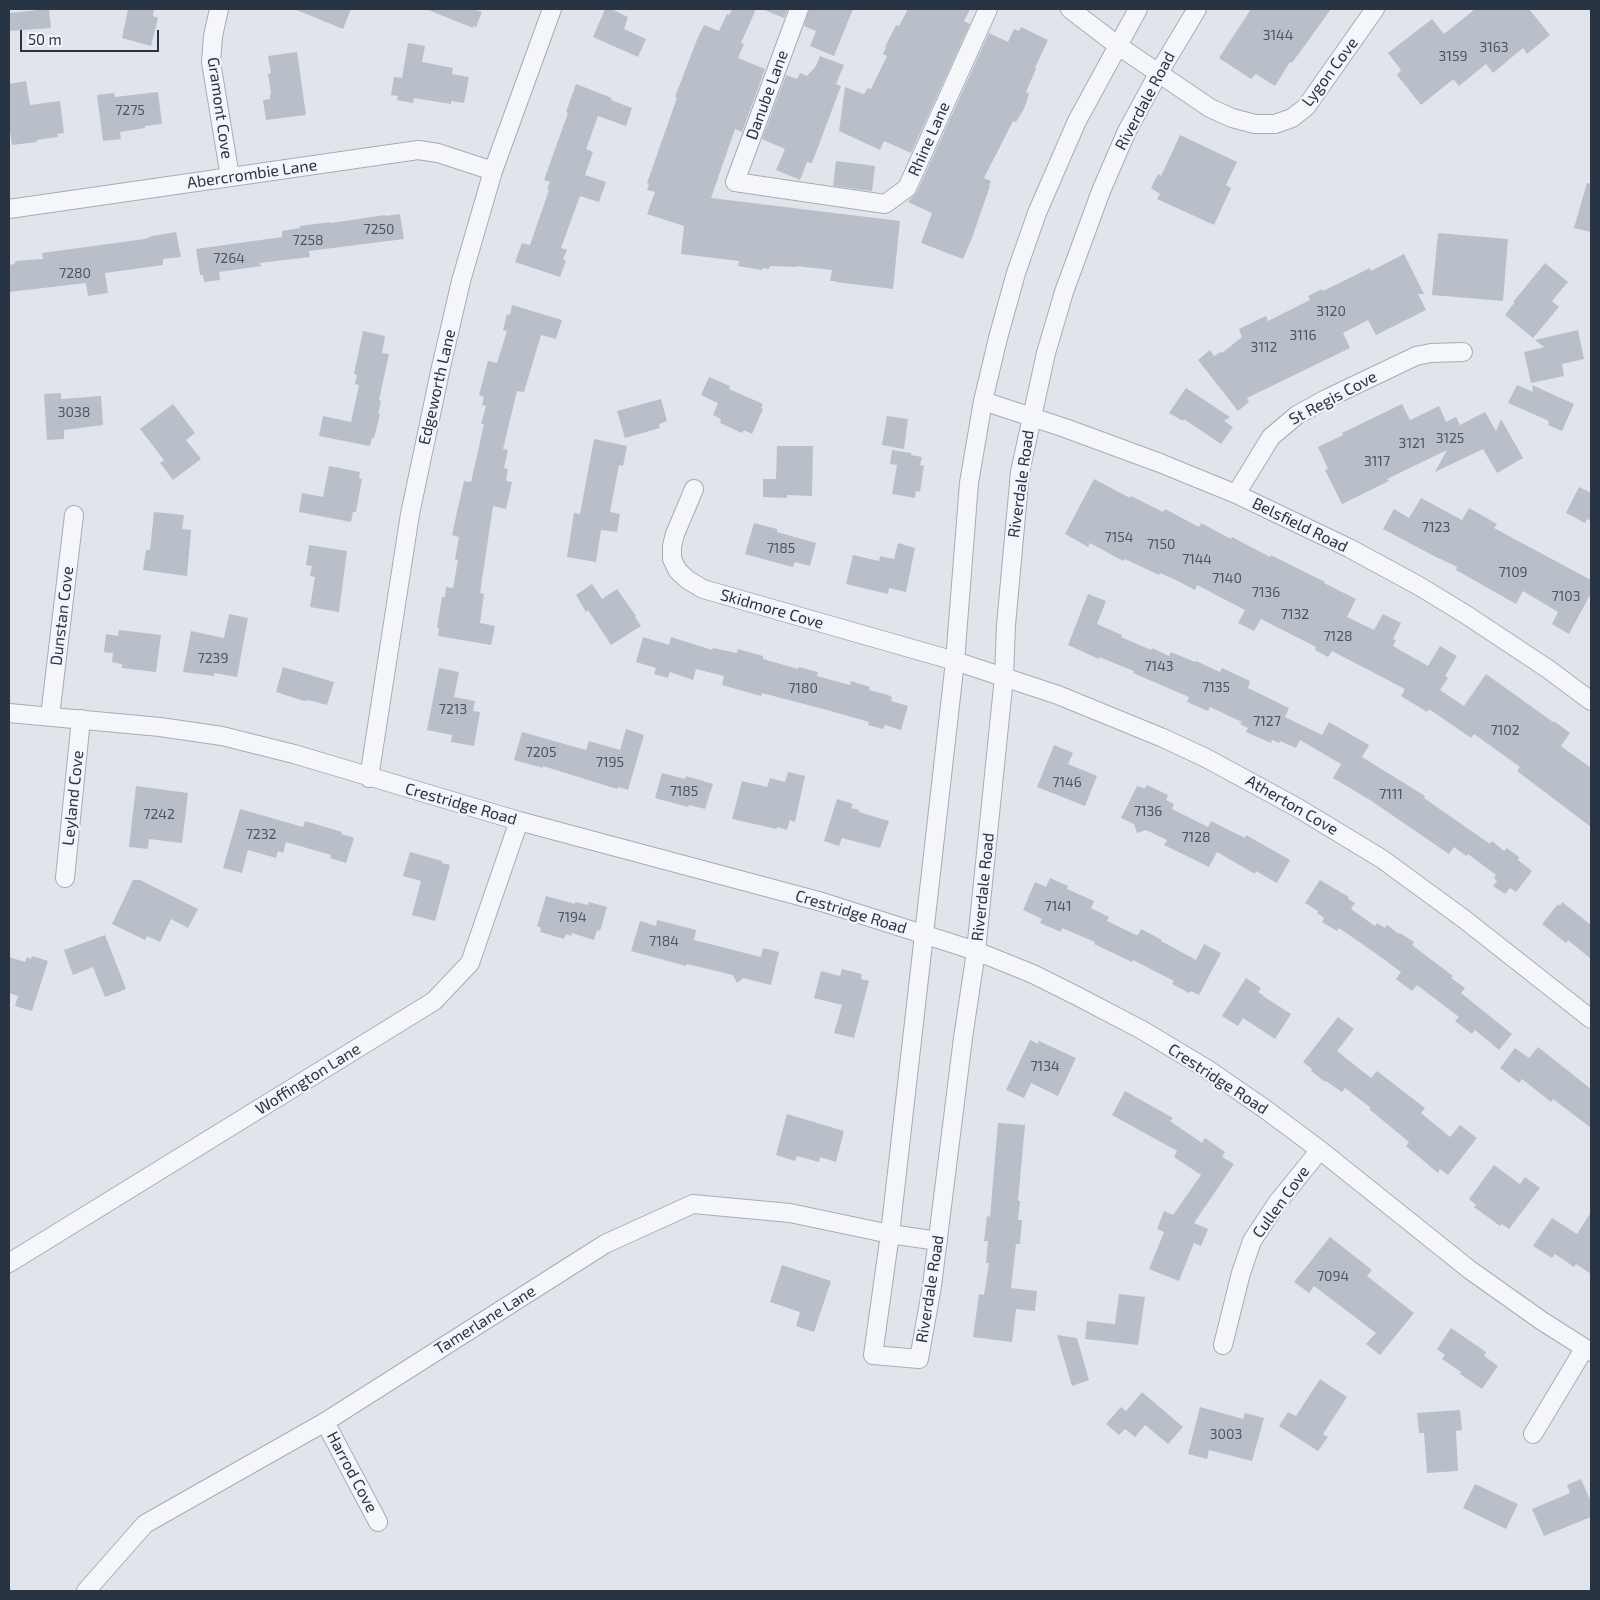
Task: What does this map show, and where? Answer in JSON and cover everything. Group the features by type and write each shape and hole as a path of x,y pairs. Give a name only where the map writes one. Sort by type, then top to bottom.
{"street":[{"name":"Gramont Cove","path":"219,9 213,36 211,62 230,177"},
{"name":"Edgeworth Lane","path":"369,778 400,570 420,461 461,281 493,171 552,9"},
{"name":"Danube Lane","path":"735,182 799,9"},
{"name":"Rhine Lane","path":"735,182 885,204 907,188 988,9"},
{"name":"Lygon Cove","path":"1070,9 1158,74 1210,108 1232,118 1254,124 1275,124 1292,118 1306,108 1376,9"},
{"name":"Riverdale Road","path":"1138,9 1077,121 1037,213 1006,310 983,401 968,483 955,661 890,1234 873,1355 919,1359 938,1241 963,1038 976,951 1004,677 1006,625 1020,472 1046,353 1064,292 1100,191 1127,131 1197,9"},
{"name":"Abercrombie Lane","path":"9,209 418,150 438,154 493,171"},
{"name":"St Regis Cove","path":"1236,494 1271,437 1297,415 1416,356 1431,353 1463,352"},
{"name":"Belsfield Road","path":"983,401 1113,445 1236,494 1348,548 1418,586 1589,693"},
{"name":"Skidmore Cove","path":"694,489 675,534 672,546 672,559 678,571 688,580 703,589 955,661"},
{"name":"Dunstan Cove","path":"50,716 74,515"},
{"name":"Atherton Cove","path":"955,661 1058,695 1164,738 1241,776 1307,813 1382,859 1425,890 1591,1019"},
{"name":"Crestridge Road","path":"9,713 160,727 222,736 294,754 369,778 519,821 822,902 976,951 1033,974 1142,1030 1207,1069 1320,1150 1470,1270 1542,1321 1588,1350"},
{"name":"Leyland Cove","path":"65,878 81,719"},
{"name":"Woffington Lane","path":"9,1263 434,1001 470,963 519,821"},
{"name":"Cullen Cove","path":"1223,1345 1236,1290 1252,1241 1277,1203 1320,1150"},
{"name":"Tamerlane Lane","path":"86,1591 145,1524 325,1422 605,1244 693,1204 790,1213 890,1234 938,1241"},
{"path":"1533,1434 1588,1350"},
{"name":"Harrod Cove","path":"325,1422 378,1522"}],"building":[{"path":"49,9 51,28 9,31 9,13"},
{"path":"128,9 154,9 153,16 158,18 151,46 122,38"},
{"path":"294,9 351,9 343,29"},
{"path":"426,9 473,9 482,12 476,27 473,26 473,28"},
{"path":"605,9 611,9 628,17 624,29 646,39 638,57 593,37"},
{"path":"732,9 756,9 741,43 744,44 738,58 765,69 742,132 735,129 711,198 900,221 893,289 830,281 832,270 796,266 770,266 769,269 762,268 762,270 738,266 739,261 681,254 684,226 647,214 655,192 647,190 649,184 647,183 677,98 675,97 698,37 704,25 719,31 727,14 729,15"},
{"path":"762,9 788,9 784,18"},
{"path":"809,9 853,9 834,56 810,46 816,31 804,26"},
{"path":"908,9 970,9 964,21 970,24 911,153 884,141 880,150 839,131 845,87 863,94 868,88 871,89 887,56 883,54 885,47 896,25 899,26"},
{"path":"1251,9 1331,9 1292,63 1290,62 1275,86 1256,74 1251,79 1219,58"},
{"path":"1475,9 1529,9 1550,35 1527,54 1523,48 1493,73 1486,64 1459,86 1454,80 1451,81 1421,105 1397,75 1401,70 1388,53 1432,19 1444,34"},
{"path":"1021,27 1048,40 1026,92 1029,94 1024,109 1016,122 1013,121 984,178 991,181 990,186 963,259 921,243 932,213 908,202 917,192 989,33 1008,42 1014,29 1019,31"},
{"path":"408,43 425,46 422,62 453,68 452,74 469,77 464,103 451,101 451,104 414,98 413,103 397,100 398,96 391,95 394,77 402,78"},
{"path":"297,52 306,115 266,120 263,100 270,99 271,93 268,74 271,73 268,56"},
{"path":"820,56 844,65 836,84 841,86 812,163 807,162 800,180 776,170 785,149 762,139 786,75 797,79 800,73 807,76 816,66"},
{"path":"26,81 30,105 60,101 64,133 57,134 58,137 36,140 37,142 12,145 9,124 9,84"},
{"path":"576,84 632,108 626,126 598,116 586,149 593,152 585,175 606,182 599,202 580,196 561,248 567,250 563,259 566,261 560,277 515,262 522,243 530,245 549,190 547,189 550,182 544,180 568,113 566,112"},
{"path":"158,92 162,124 120,132 121,139 103,141 97,95 114,93 115,97"},
{"path":"1180,135 1237,162 1226,185 1231,188 1214,225 1157,199 1160,194 1151,188 1158,174 1161,176"},
{"path":"836,161 875,166 872,191 833,186"},
{"path":"1587,183 1591,184 1591,232 1574,228"},
{"path":"400,214 404,239 309,251 310,257 260,263 261,266 219,272 220,280 204,282 203,275 200,275 196,249 282,237 282,231 300,228 300,226"},
{"path":"176,232 181,257 163,259 163,265 105,273 108,293 88,296 86,283 9,292 9,265 14,264 16,261 43,259 42,253 145,239"},
{"path":"1438,233 1508,239 1503,301 1432,295"},
{"path":"1404,254 1424,294 1418,294 1426,310 1376,335 1368,320 1343,333 1350,348 1247,398 1249,402 1238,411 1198,360 1210,350 1214,356 1222,353 1242,337 1239,329 1266,316 1268,321 1310,300 1308,296 1322,289 1323,291 1370,268 1371,271"},
{"path":"1545,263 1568,282 1552,301 1559,307 1533,338 1505,315 1515,302 1513,302"},
{"path":"512,305 562,320 556,339 541,335 524,392 517,391 503,449 508,450 504,468 508,469 506,481 512,482 506,509 493,506 480,593 484,594 480,623 495,626 491,645 438,636 439,628 437,627 442,597 445,597 446,587 453,588 458,560 455,559 459,537 452,535 464,481 471,482 484,424 481,424 486,406 482,405 484,397 479,395 488,361 497,363 507,331 503,330 507,314 510,315"},
{"path":"1578,330 1584,359 1562,364 1564,376 1531,383 1524,352 1544,347 1535,340"},
{"path":"363,331 385,336 382,353 389,354 379,400 381,401 378,414 380,414 370,446 319,436 323,416 351,422 359,385 355,384 357,375 354,374"},
{"path":"709,377 730,386 729,389 763,404 761,408 763,409 752,434 744,430 742,433 720,423 721,419 713,415 718,403 701,395"},
{"path":"1517,385 1533,392 1532,385 1574,404 1562,431 1548,425 1549,421 1508,403"},
{"path":"1186,388 1230,417 1224,421 1233,427 1221,444 1184,419 1183,421 1169,413"},
{"path":"61,393 61,399 101,396 103,425 64,430 64,439 47,440 44,394"},
{"path":"661,399 667,421 659,424 660,428 625,438 617,411"},
{"path":"173,404 195,433 186,440 201,459 173,480 160,463 164,460 140,429"},
{"path":"1402,404 1410,420 1439,406 1446,422 1456,417 1460,425 1485,412 1496,431 1501,419 1523,458 1497,473 1483,449 1435,472 1447,450 1387,479 1389,481 1342,504 1325,470 1328,469 1318,447 1343,435 1342,433"},
{"path":"887,416 908,419 904,449 882,445"},
{"path":"594,439 627,446 623,466 619,465 610,512 620,514 617,532 601,530 596,562 567,557 574,513 580,514"},
{"path":"777,446 813,446 812,496 787,495 787,498 763,497 763,479 776,479"},
{"path":"892,450 922,457 920,465 924,466 920,492 916,491 915,498 892,494 897,465 890,464"},
{"path":"329,466 360,472 359,478 362,479 356,512 353,512 351,522 299,512 302,493 323,497"},
{"path":"1094,479 1130,498 1131,496 1163,512 1165,509 1199,527 1201,523 1231,539 1232,537 1325,582 1356,599 1347,617 1374,630 1383,614 1401,623 1393,639 1396,640 1393,646 1428,666 1440,646 1457,656 1445,676 1448,678 1440,690 1464,706 1486,674 1554,721 1570,733 1561,746 1591,768 1591,827 1517,771 1520,767 1474,734 1471,738 1429,709 1427,712 1401,696 1405,689 1332,651 1328,657 1315,650 1316,647 1261,619 1254,631 1238,623 1245,610 1197,585 1195,590 1160,573 1159,575 1125,559 1123,561 1090,543 1088,547 1065,534"},
{"path":"1579,487 1591,493 1591,521 1587,519 1585,523 1566,513"},
{"path":"1421,498 1462,520 1469,508 1497,524 1494,528 1591,580 1591,593 1569,634 1552,624 1558,612 1523,591 1516,604 1456,570 1457,567 1383,529 1394,509 1409,518"},
{"path":"154,512 184,515 182,529 191,530 187,576 143,570 146,550 150,550"},
{"path":"754,523 777,529 777,532 816,543 810,566 795,562 793,567 745,554"},
{"path":"898,543 915,548 906,592 889,588 888,594 846,584 853,555 879,561 880,556 894,559"},
{"path":"309,545 347,551 339,612 310,607 315,577 310,576 312,566 306,565"},
{"path":"592,584 602,599 617,589 641,626 611,645 588,610 586,612 576,595"},
{"path":"1088,594 1106,601 1097,624 1151,650 1152,648 1169,656 1171,652 1220,672 1222,668 1250,681 1248,688 1289,708 1285,717 1322,735 1329,722 1369,745 1362,757 1425,796 1424,798 1490,844 1492,841 1504,851 1507,848 1519,857 1518,860 1532,871 1516,892 1510,888 1505,894 1493,886 1497,881 1494,878 1496,875 1468,854 1466,856 1454,847 1449,854 1370,800 1333,778 1341,764 1300,740 1296,748 1280,741 1279,743 1272,740 1271,743 1246,732 1248,728 1240,724 1242,722 1210,707 1208,711 1187,702 1189,697 1133,673 1134,671 1099,657 1099,659 1068,645"},
{"path":"229,614 248,618 237,677 214,673 214,676 183,672 191,631 224,638"},
{"path":"119,630 161,635 156,672 122,668 122,664 112,662 113,653 104,652 106,634 118,636"},
{"path":"643,637 669,645 671,637 712,650 713,648 737,653 738,649 763,656 763,659 798,669 799,667 818,672 817,676 850,685 851,681 870,687 869,690 892,697 891,701 908,706 901,730 885,725 883,729 868,725 869,722 827,710 762,693 761,696 722,685 724,676 696,669 693,680 670,672 668,678 654,674 656,668 636,662"},
{"path":"283,667 334,682 327,705 309,700 304,701 276,692"},
{"path":"439,668 459,672 454,697 475,701 473,711 480,712 474,746 451,742 452,735 427,730"},
{"path":"626,729 644,735 628,790 618,787 617,789 543,766 543,768 514,760 522,732 586,750 589,741 620,750"},
{"path":"1054,745 1073,753 1068,764 1097,776 1085,806 1037,787"},
{"path":"788,772 805,776 795,822 790,820 787,830 732,819 742,781 767,787 770,778 785,782"},
{"path":"662,773 685,779 686,776 713,784 705,809 689,805 688,807 655,798"},
{"path":"1147,785 1168,795 1166,800 1174,804 1172,809 1208,827 1211,821 1245,838 1246,835 1290,860 1277,883 1256,871 1255,874 1217,852 1209,867 1164,845 1167,840 1146,830 1137,833 1134,824 1121,818 1137,786 1145,788"},
{"path":"136,786 188,793 182,843 149,839 148,849 129,847"},
{"path":"837,799 853,804 851,808 859,810 859,812 889,821 880,848 842,838 839,846 824,841"},
{"path":"240,809 303,827 305,821 342,832 341,834 354,838 346,863 330,858 331,855 286,842 283,853 278,851 276,858 248,850 242,873 223,868"},
{"path":"410,852 450,865 435,921 412,915 421,881 403,876"},
{"path":"1050,878 1068,886 1067,889 1094,901 1091,908 1109,917 1107,921 1134,934 1138,935 1141,929 1196,960 1204,944 1221,953 1199,995 1191,991 1189,993 1172,984 1174,981 1133,960 1132,962 1094,944 1095,942 1062,928 1061,932 1040,923 1042,919 1023,910 1035,882 1046,887"},
{"path":"133,880 140,880 198,909 188,928 171,919 160,942 147,936 145,940 112,924"},
{"path":"1320,880 1349,897 1348,899 1355,903 1351,909 1375,926 1377,923 1385,928 1387,925 1414,942 1412,945 1453,976 1451,978 1465,988 1461,993 1512,1034 1499,1050 1475,1030 1472,1034 1455,1021 1459,1017 1417,985 1412,991 1396,979 1401,972 1378,955 1339,928 1337,931 1322,922 1324,918 1317,913 1318,911 1305,903"},
{"path":"546,896 575,904 575,902 588,905 589,902 607,907 600,931 597,930 594,940 572,933 571,936 566,934 564,939 540,932 541,928 537,926"},
{"path":"1562,902 1591,925 1591,959 1568,940 1566,943 1542,924 1558,904 1560,906"},
{"path":"657,920 696,930 694,940 761,957 763,948 779,952 771,985 743,978 737,983 733,975 687,964 686,966 631,951 640,921 656,926"},
{"path":"105,935 126,989 105,997 93,967 73,975 64,950"},
{"path":"32,956 48,961 32,1011 15,1006 18,996 9,993 9,957 25,962 27,957 31,959"},
{"path":"842,969 862,974 861,979 869,981 854,1038 834,1033 842,1005 814,998 821,971 840,976"},
{"path":"1246,978 1261,988 1258,992 1263,996 1291,1014 1275,1039 1243,1018 1238,1026 1222,1016"},
{"path":"1338,1017 1354,1029 1337,1051 1371,1078 1377,1071 1425,1108 1421,1113 1450,1137 1460,1125 1477,1138 1448,1175 1440,1169 1438,1173 1406,1146 1409,1142 1369,1109 1371,1108 1345,1088 1342,1092 1325,1082 1303,1062"},
{"path":"1030,1040 1038,1044 1039,1041 1076,1058 1058,1096 1031,1083 1024,1098 1006,1090"},
{"path":"1538,1047 1591,1089 1591,1128 1553,1099 1551,1102 1522,1079 1519,1083 1500,1068 1515,1048 1529,1058"},
{"path":"1125,1091 1173,1118 1170,1121 1202,1143 1205,1138 1225,1152 1222,1157 1234,1164 1194,1223 1208,1229 1201,1246 1194,1243 1179,1281 1149,1269 1164,1232 1157,1229 1164,1211 1173,1215 1201,1175 1174,1157 1177,1151 1112,1115"},
{"path":"787,1114 844,1131 836,1162 820,1157 819,1162 797,1156 795,1161 776,1155"},
{"path":"998,1123 1025,1125 1018,1201 1020,1201 1018,1220 1022,1220 1020,1244 1016,1244 1011,1288 1037,1291 1035,1311 1016,1309 1012,1342 973,1337 979,1294 984,1295 989,1263 986,1263 988,1241 984,1241 987,1216 990,1217"},
{"path":"1494,1165 1520,1184 1525,1177 1540,1188 1509,1229 1502,1224 1500,1226 1474,1207 1476,1205 1469,1199"},
{"path":"1591,1212 1591,1274 1576,1264 1574,1267 1555,1254 1552,1258 1533,1246 1552,1218 1577,1234"},
{"path":"1330,1237 1372,1270 1367,1276 1414,1313 1380,1355 1366,1344 1376,1333 1314,1286 1309,1293 1294,1282"},
{"path":"782,1265 831,1281 814,1332 796,1326 800,1312 770,1302"},
{"path":"1119,1294 1145,1297 1138,1345 1085,1339 1087,1321 1115,1324"},
{"path":"1451,1328 1486,1352 1484,1356 1498,1366 1482,1389 1442,1359 1445,1355 1437,1349"},
{"path":"1057,1335 1077,1338 1089,1380 1072,1386"},
{"path":"1320,1379 1347,1397 1323,1434 1328,1437 1318,1451 1279,1426 1288,1412 1296,1416"},
{"path":"1142,1392 1183,1427 1168,1444 1145,1425 1135,1437 1125,1429 1119,1435 1106,1424 1121,1407 1126,1411"},
{"path":"1200,1407 1243,1419 1245,1413 1264,1418 1252,1461 1209,1450 1207,1459 1188,1454"},
{"path":"1460,1410 1462,1430 1456,1431 1458,1471 1427,1473 1424,1433 1419,1433 1417,1413"},
{"path":"1581,1479 1591,1502 1591,1517 1544,1536 1532,1509 1570,1493 1567,1485"},
{"path":"1475,1484 1518,1504 1506,1529 1463,1508"}]}
